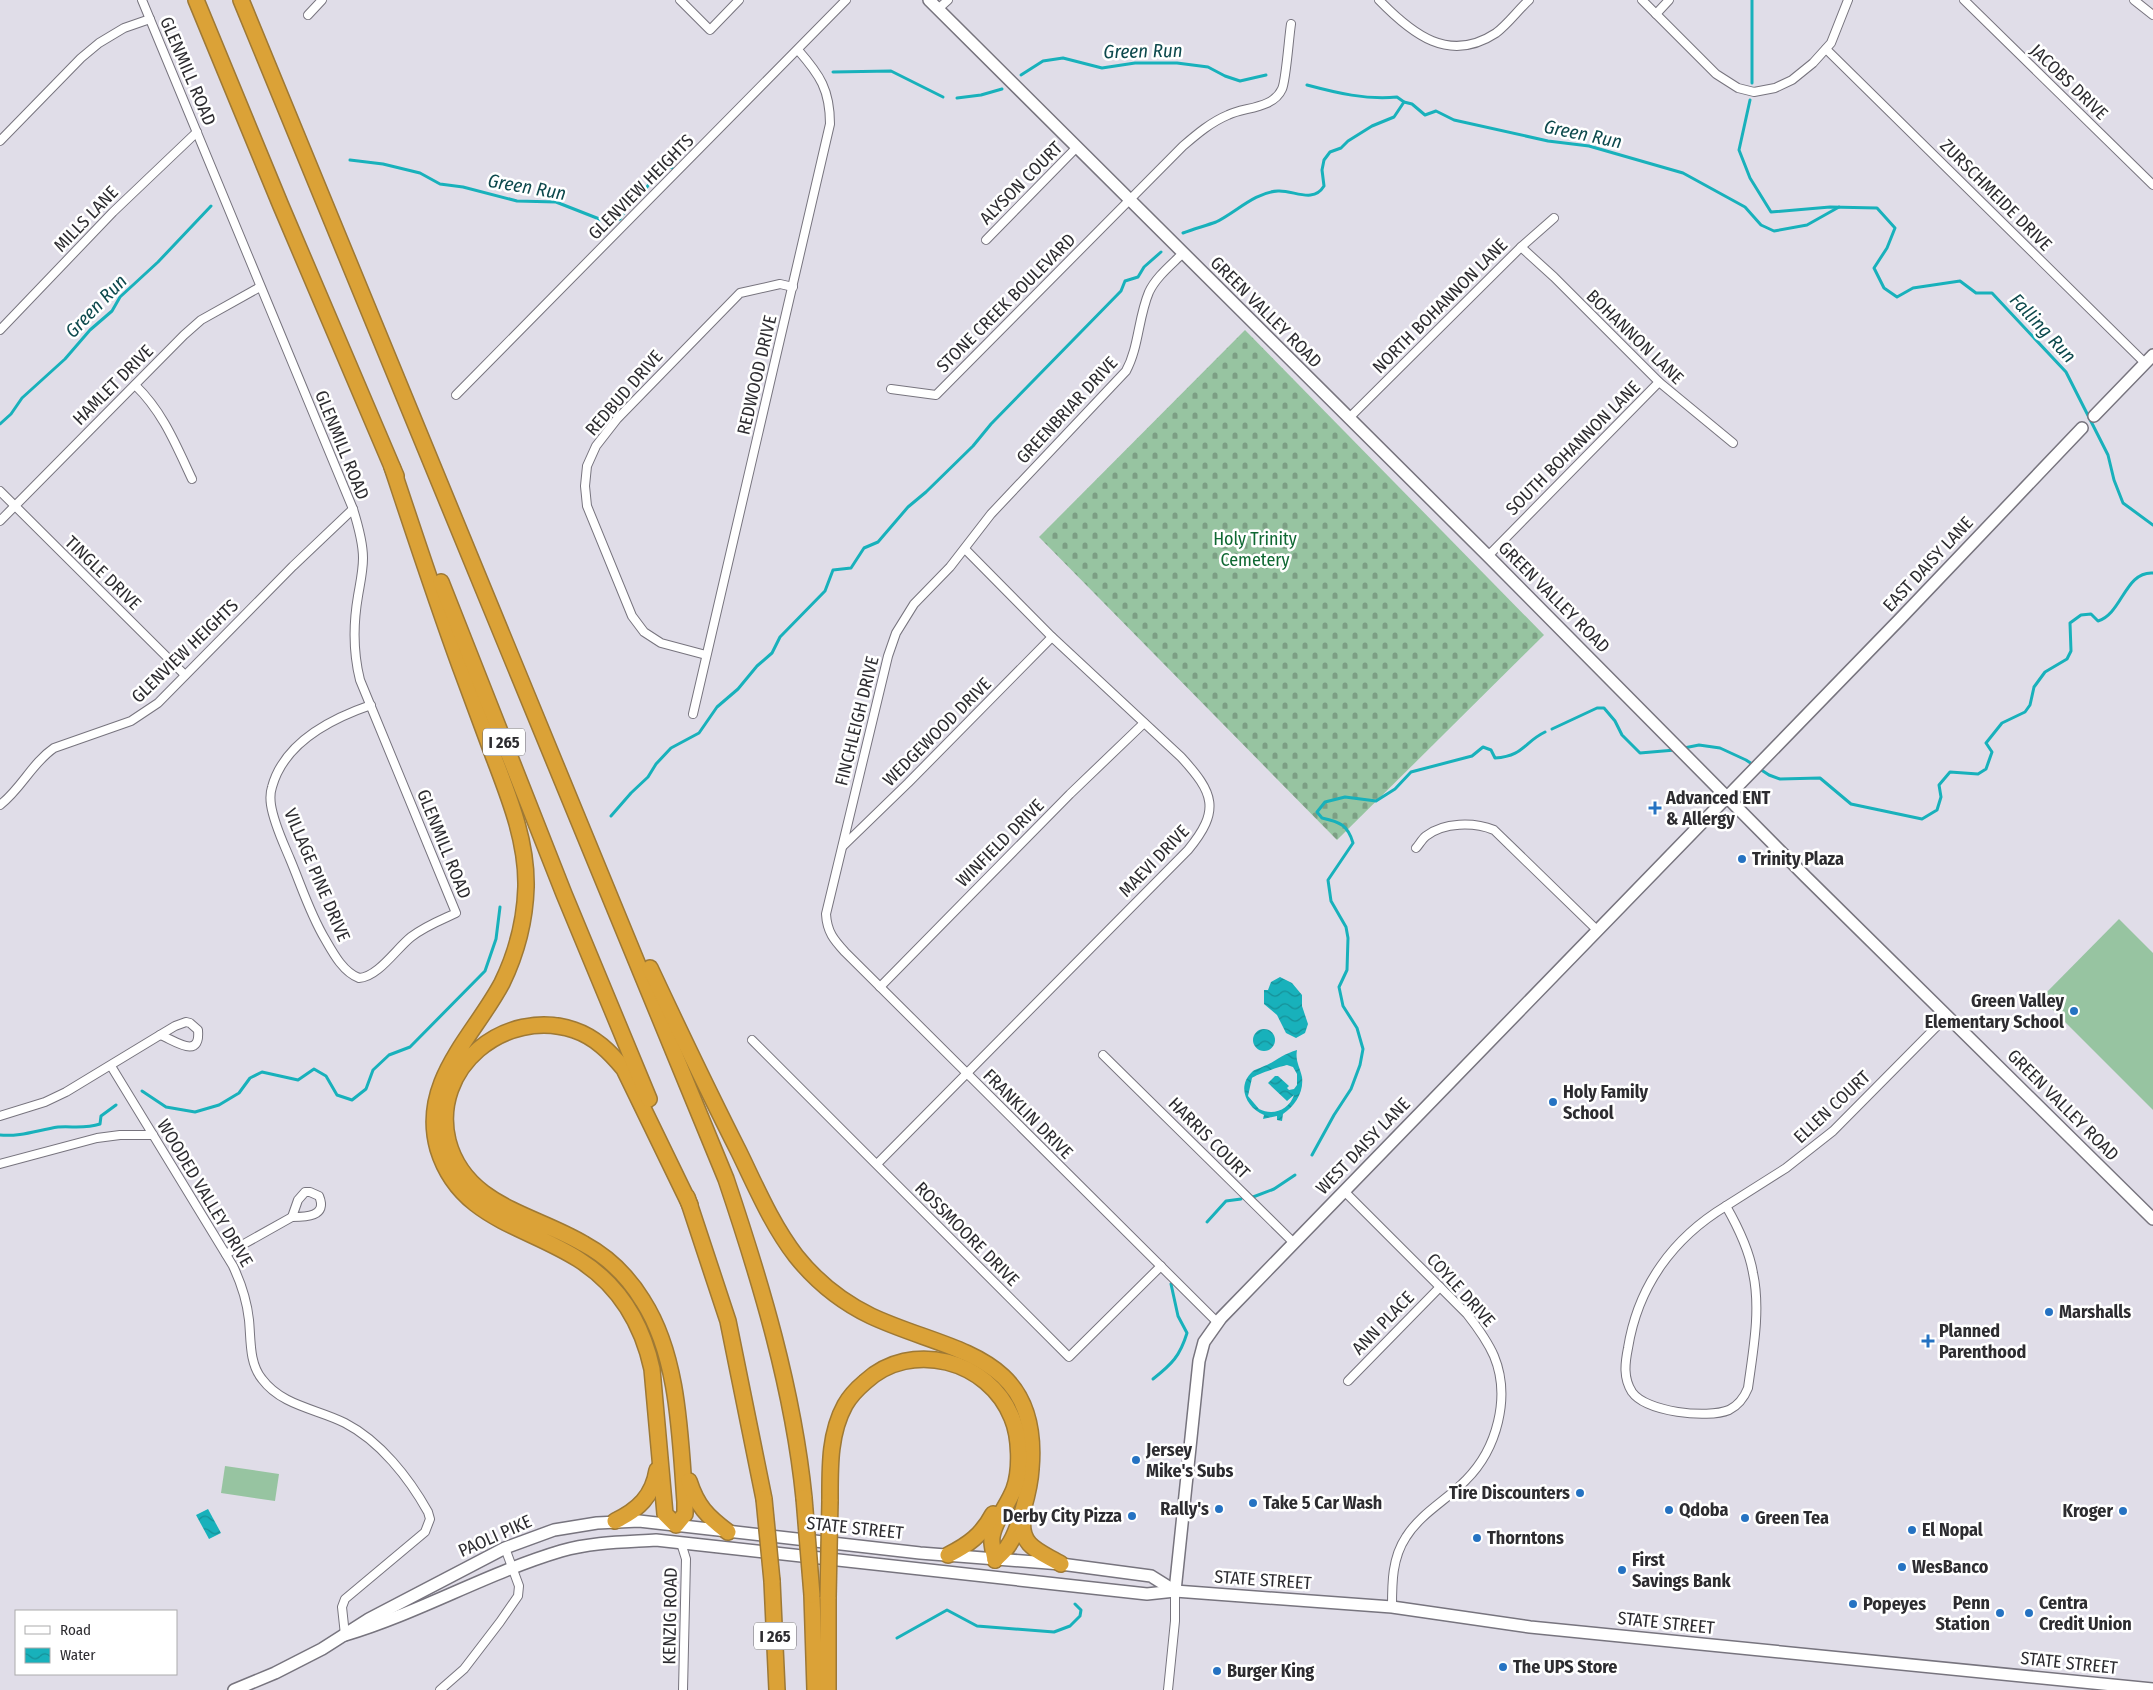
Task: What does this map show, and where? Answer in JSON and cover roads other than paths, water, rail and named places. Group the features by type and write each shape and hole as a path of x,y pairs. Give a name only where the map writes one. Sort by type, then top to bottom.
{"highway":[{"name":"I 265","path":"196,0 281,206 426,544 564,894 668,1145 690,1206 728,1321 764,1499 772,1582 777,1690"},
{"name":"I 265","path":"241,0 726,1179 750,1250 780,1362 801,1465 812,1595 815,1690"},
{"path":"392,467 444,622 510,800 524,856 524,910 520,937 512,962 500,986 459,1048 440,1086 435,1106 434,1125 437,1145 443,1164 453,1182 466,1198 483,1211 501,1221 578,1259 610,1285 633,1316 648,1351 654,1388 658,1467 653,1489 642,1504 615,1521"},
{"path":"593,854 642,951 696,1066 782,1236 813,1275 850,1304 889,1324 968,1353 985,1362 1013,1388 1029,1421 1032,1457 1022,1522 1024,1536 1034,1549 1061,1564"},
{"path":"657,1446 665,1514 676,1525 685,1514 675,1398 667,1356 653,1318 631,1284 601,1255 584,1244 491,1200 476,1188 464,1174 454,1158 448,1140 447,1111 453,1082 463,1064 477,1049 512,1029 533,1025 554,1025 574,1030 593,1039 610,1052 624,1069 690,1206"},
{"path":"828,1690 828,1597 833,1441 838,1421 846,1403 872,1375 906,1360 925,1359 943,1361 961,1366 977,1374 1004,1401 1012,1418 1017,1436 1018,1454 1015,1487 992,1537 995,1560"},
{"path":"682,1466 700,1507 712,1520 728,1532"},
{"path":"948,1555 964,1547 980,1534 1002,1501 1017,1471"},
{"path":"995,1560 1008,1546 1014,1536 1027,1493"}],"street":[{"name":"GLENMILL ROAD","path":"142,0 353,510 363,559 354,624 354,653 360,680 456,912"},
{"path":"308,15 322,0"},
{"path":"680,0 710,30 739,0"},
{"name":"GLENVIEW HEIGHTS","path":"456,395 846,0"},
{"name":"GREEN VALLEY ROAD","path":"929,0 1182,254 1488,556 1726,796 2153,1219"},
{"path":"938,9 948,0"},
{"path":"1379,0 1415,32 1444,46 1466,46 1497,32 1529,0"},
{"path":"1642,0 1716,74 1738,88 1754,92 1775,88 1792,80 1826,49 1848,0"},
{"path":"1656,14 1669,0"},
{"name":"JACOBS DRIVE","path":"1964,0 2153,185"},
{"path":"2134,0 2153,15"},
{"path":"0,141 98,43 124,28 150,19"},
{"path":"1129,201 1184,146 1207,126 1229,114 1261,106 1273,99 1282,89 1291,24"},
{"name":"ZURSCHMEIDE DRIVE","path":"1826,49 2144,363"},
{"name":"REDWOOD DRIVE","path":"693,714 830,124 829,102 824,84 798,50"},
{"name":"MILLS LANE","path":"0,330 126,199 197,132"},
{"name":"ALYSON COURT","path":"986,240 1077,148"},
{"name":"STONE CREEK BOULEVARD","path":"891,389 936,395 1129,201"},
{"name":"NORTH BOHANNON LANE","path":"1349,418 1521,247 1554,218"},
{"name":"BOHANNON LANE","path":"1521,247 1554,277 1659,382 1733,443"},
{"name":"GREENBRIAR DRIVE","path":"964,549 997,508 1126,371 1132,360 1150,291 1166,270 1182,254"},
{"name":"REDBUD DRIVE","path":"706,655 660,643 644,632 632,616 589,512 584,486 587,466 596,446 617,419 740,293 780,284 793,287"},
{"name":"HAMLET DRIVE","path":"0,521 201,320 260,287"},
{"name":"EAST DAISY LANE","path":"1726,796 1900,619 2153,354"},
{"name":"SOUTH BOHANNON LANE","path":"1488,556 1659,382"},
{"path":"135,384 168,426 192,479"},
{"name":"TINGLE DRIVE","path":"0,491 186,675"},
{"name":"GLENVIEW HEIGHTS","path":"0,805 20,785 44,755 65,743 131,720 158,703 293,566 353,510"},
{"name":"MAEVI DRIVE","path":"876,1164 1188,850 1206,825 1210,816 1209,798 1201,781 1181,757 1052,636 964,549"},
{"name":"FINCHLEIGH DRIVE","path":"826,922 826,914 886,665 896,633 914,604 964,549"},
{"name":"WEDGEWOOD DRIVE","path":"842,847 908,783 1052,636"},
{"name":"VILLAGE PINE DRIVE","path":"371,705 348,714 316,731 289,755 276,775 270,797 271,807 304,894 324,939 347,971 359,978 371,975 410,937 425,927 456,912"},
{"name":"WINFIELD DRIVE","path":"880,987 1070,794 1144,723"},
{"name":"WEST DAISY LANE","path":"1175,1591 1199,1361 1204,1342 1217,1322 1598,931 1726,796"},
{"path":"1416,848 1426,836 1441,829 1482,825 1494,830 1598,931"},
{"name":"FRANKLIN DRIVE","path":"826,922 832,938 1217,1322"},
{"name":"ELLEN COURT","path":"1726,1206 1744,1242 1751,1262 1755,1286 1755,1326 1748,1388 1738,1404 1720,1412 1676,1411 1645,1403 1631,1390 1625,1371 1630,1333 1646,1288 1678,1245 1726,1206 1786,1168 1833,1131 1947,1016"},
{"path":"0,1116 45,1102 111,1066 160,1035 175,1026 186,1022 195,1026 198,1035 194,1044 183,1046 160,1035"},
{"name":"ROSSMOORE DRIVE","path":"752,1040 1069,1357 1162,1266"},
{"name":"HARRIS COURT","path":"1103,1055 1294,1242"},
{"name":"WOODED VALLEY DRIVE","path":"111,1066 226,1254 242,1287 249,1320 252,1356 261,1379 285,1398 336,1419 362,1434 392,1462 428,1512 430,1519 425,1532 345,1600 342,1607 345,1635"},
{"path":"0,1164 97,1138 120,1135 153,1136"},
{"name":"COYLE DRIVE","path":"1344,1191 1467,1314 1483,1335 1498,1369 1501,1405 1494,1436 1480,1463 1467,1480 1426,1513 1406,1537 1395,1562 1392,1607"},
{"path":"226,1254 292,1217"},
{"name":"ANN PLACE","path":"1348,1381 1440,1287"},
{"name":"PAOLI PIKE","path":"234,1690 275,1673 345,1635 369,1619 505,1548 554,1530 615,1521 676,1525"},
{"path":"676,1525 681,1543"},
{"name":"STATE STREET","path":"676,1525 995,1560 1061,1564 1151,1576 1175,1591"},
{"name":"PAOLI PIKE","path":"345,1635 375,1626 512,1568 562,1551 595,1543 656,1540 681,1543"},
{"name":"STATE STREET","path":"681,1543 1147,1594 1175,1591 1392,1607 1530,1627 2153,1689"},
{"name":"KENZIG ROAD","path":"681,1543 686,1558 683,1690"},
{"path":"440,1690 464,1669 518,1596 519,1586 505,1548"},
{"path":"993,1577 995,1560"},
{"path":"1168,1690 1175,1591"}],"water":[{"path":"1280,977 1292,983 1302,995 1302,1006 1308,1024 1305,1033 1296,1038 1286,1033 1277,1015 1264,1004 1264,990 1268,990 1271,982"},
{"path":"1264,1029 1272,1032 1275,1040 1272,1048 1264,1051 1256,1048 1253,1040 1256,1032"},
{"path":"1297,1050 1297,1061 1302,1077 1300,1093 1295,1103 1283,1114 1282,1121 1277,1120 1277,1116 1263,1119 1264,1115 1253,1107 1246,1096 1244,1090 1247,1078 1254,1070","holes":["1287,1065 1293,1067 1297,1074 1297,1085 1294,1089 1289,1090 1287,1088 1289,1086 1278,1076 1275,1076 1268,1083 1287,1101 1294,1095 1292,1100 1284,1108 1275,1112 1259,1109 1248,1096 1252,1078"]},
{"path":"208,1509 221,1533 209,1539 196,1515"}],"waterway":[{"name":"Falling Run","path":"1752,0 1752,83"},
{"name":"Green Run","path":"1021,75 1043,61 1063,58 1102,68 1135,63 1177,63 1208,67 1240,81 1266,75"},
{"name":"Green Run","path":"833,72 891,71 943,97"},
{"name":"Green Run","path":"1307,85 1363,97 1397,97 1404,102 1412,104 1425,115 1436,111 1454,120 1548,141 1589,146 1683,173 1745,207 1761,225 1774,231 1807,225 1839,207"},
{"name":"Green Run","path":"957,98 981,95 1002,89"},
{"name":"Falling Run","path":"1750,100 1739,150 1750,178 1771,212 1830,207 1877,208 1895,228 1887,248 1874,268 1884,288 1897,297 1913,288 1960,281 1976,293 1992,293 2066,372 2108,455 2114,480 2123,503 2153,525"},
{"path":"1183,233 1216,222 1253,199 1270,192 1284,191 1309,195 1320,191 1324,186 1322,170 1324,160 1330,152 1341,148 1348,141 1372,126 1394,117 1404,102"},
{"name":"Green Run","path":"350,160 383,164 420,173 440,184 463,187 517,201 556,202 607,222 620,219 632,199 645,190 663,163 672,168"},
{"name":"Green Run","path":"0,424 11,414 22,398 65,359 90,330 112,311 120,297 158,262 211,206"},
{"path":"611,816 648,777 656,764 671,748 699,733 717,707 738,689 757,666 772,653 780,637 825,591 833,570 851,568 864,548 878,542 908,507 973,446 991,424 1121,291 1125,281 1138,277 1144,267 1161,252"},
{"path":"1684,748 1699,745 1720,748 1780,779 1820,778 1851,804 1922,819 1937,810 1941,797 1939,785 1950,772 1978,774 1986,769 1992,752 1986,743 2002,723 2025,712 2030,705 2034,687 2045,672 2067,659 2071,651 2070,623 2081,615 2091,614 2098,621 2106,617 2136,579 2144,574 2153,573"},
{"path":"1552,729 1597,708 1604,708 1615,721 1622,735 1640,753 1675,750"},
{"path":"1312,1155 1351,1089 1360,1065 1363,1049 1357,1028 1343,1006 1339,987 1347,970 1348,938 1346,927 1331,901 1328,880 1353,843 1346,828 1334,821 1322,818 1317,812 1325,802 1345,797 1376,801 1395,789 1411,772 1472,756 1483,747 1491,750 1495,758 1505,757 1518,752 1545,732"},
{"path":"142,1091 166,1107 195,1112 219,1105 239,1093 250,1078 262,1072 298,1080 314,1069 326,1076 337,1095 352,1100 366,1089 373,1070 389,1055 410,1047 485,971 496,939 500,907"},
{"path":"0,1135 22,1134 58,1127 95,1126 100,1124 101,1116 116,1105"},
{"path":"1253,1197 1274,1189 1295,1175"},
{"path":"1207,1222 1226,1201 1241,1199"},
{"path":"1153,1379 1175,1359 1187,1333 1178,1316 1171,1284"},
{"path":"897,1638 947,1610 977,1626 1054,1632 1070,1626 1080,1616 1081,1610 1075,1604"}],"place":[{"name":"Advanced ENT & Allergy","path":"1655,808"},
{"name":"Trinity Plaza","path":"1742,859"},
{"name":"Green Valley Elementary School","path":"2074,1011"},
{"name":"Holy Family School","path":"1553,1102"},
{"name":"Marshalls","path":"2049,1312"},
{"name":"Planned Parenthood","path":"1928,1341"},
{"name":"Jersey Mike's Subs","path":"1136,1460"},
{"name":"Tire Discounters","path":"1580,1493"},
{"name":"Take 5 Car Wash","path":"1253,1503"},
{"name":"Rally's","path":"1219,1509"},
{"name":"Qdoba","path":"1669,1510"},
{"name":"Kroger","path":"2123,1511"},
{"name":"Derby City Pizza","path":"1132,1516"},
{"name":"Green Tea","path":"1745,1518"},
{"name":"El Nopal","path":"1912,1530"},
{"name":"Thorntons","path":"1477,1538"},
{"name":"WesBanco","path":"1902,1567"},
{"name":"First Savings Bank","path":"1622,1570"},
{"name":"Popeyes","path":"1853,1604"},
{"name":"Penn Station","path":"2000,1613"},
{"name":"Centra Credit Union","path":"2029,1613"},
{"name":"The UPS Store","path":"1503,1667"},
{"name":"Burger King","path":"1217,1671"}],"park label":[{"name":"Holy Trinity Cemetery","path":"1255,549"}]}
